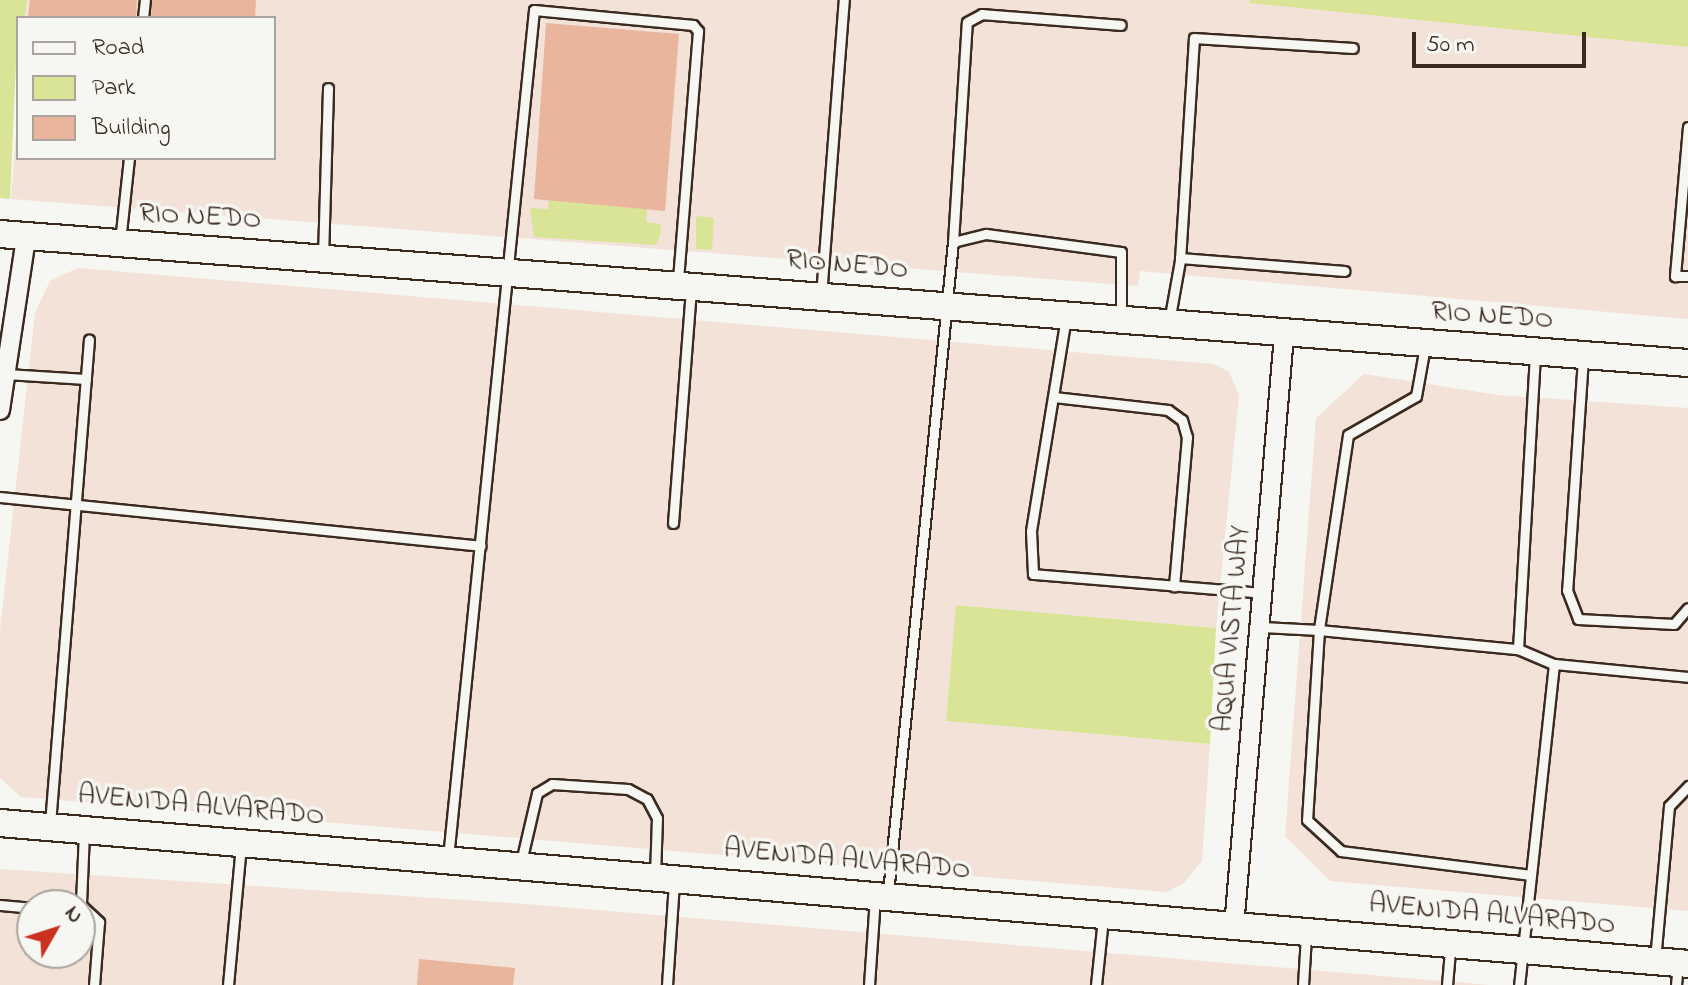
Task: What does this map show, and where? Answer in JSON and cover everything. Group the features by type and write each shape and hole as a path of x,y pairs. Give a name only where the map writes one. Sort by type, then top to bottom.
{"street":[{"name":"RIO NEDO","path":"0,234 821,296 1284,335 1688,363"},
{"path":"0,410 26,238"},
{"name":"AQUA VISTA WAY","path":"1234,927 1262,627 1284,335"},
{"name":"AVENIDA ALVARADO","path":"0,823 1521,950 1674,968"}],"lane":[{"path":"821,296 844,0"},
{"path":"448,860 534,10 693,25 698,31 673,523"},
{"path":"869,985 951,307 947,268 953,242 967,22 982,14 1121,25"},
{"path":"1169,325 1180,258 1194,38 1353,48"},
{"path":"323,257 328,88"},
{"path":"1688,127 1675,276 1688,276"},
{"path":"120,245 129,160"},
{"path":"953,242 986,234 1121,252 1121,321"},
{"path":"1180,258 1344,271"},
{"path":"1066,317 1031,531 1033,574 1264,593"},
{"path":"50,827 89,340"},
{"path":"1425,344 1416,396 1348,435 1319,630 1307,820 1341,851 1530,875"},
{"path":"1518,649 1535,352"},
{"path":"1584,355 1567,590 1578,619 1674,624 1688,608"},
{"path":"6,374 86,379"},
{"path":"1054,397 1168,410 1182,420 1187,437 1174,586"},
{"path":"0,497 481,546"},
{"path":"1262,627 1518,649 1554,664 1688,677"},
{"path":"1519,985 1554,664"},
{"path":"521,866 537,793 552,784 628,789 647,799 657,818 664,878 667,985"},
{"path":"1674,968 1669,806 1688,786"},
{"path":"83,889 84,830"},
{"path":"228,985 242,843"},
{"path":"1096,985 1104,914"},
{"path":"96,920 99,922 96,960"},
{"path":"1303,985 1307,933"},
{"path":"1447,985 1450,945"}],"shaded area":[{"path":"27,0 1250,0 1688,47 1688,319 1140,271 1138,286 11,199 16,133 16,160 276,160 276,16 25,16"},
{"path":"78,268 1214,364 1229,372 1239,395 1216,628 957,605 946,721 1210,744 1202,861 1183,884 1167,892 21,797 0,778 0,631 35,313 50,281"},
{"path":"1364,374 1498,395 1688,408 1688,911 1330,881 1285,836 1316,418"},
{"path":"0,869 526,904 1490,985 0,985"}],"green space":[{"path":"0,0 27,0 25,16 16,16 10,199 0,198"},
{"path":"1250,0 1688,0 1688,47 1249,3"},
{"path":"549,200 647,209 646,222 661,224 660,235 656,245 534,237 530,208 548,209"},
{"path":"696,216 714,218 712,250 696,249"},
{"path":"956,605 1216,628 1210,744 946,721"}],"building":[{"path":"30,0 137,0 136,16 28,16"},
{"path":"152,0 256,0 255,16 151,16"},
{"path":"546,23 679,34 665,211 534,199"},
{"path":"419,959 515,968 513,985 417,985"}]}
